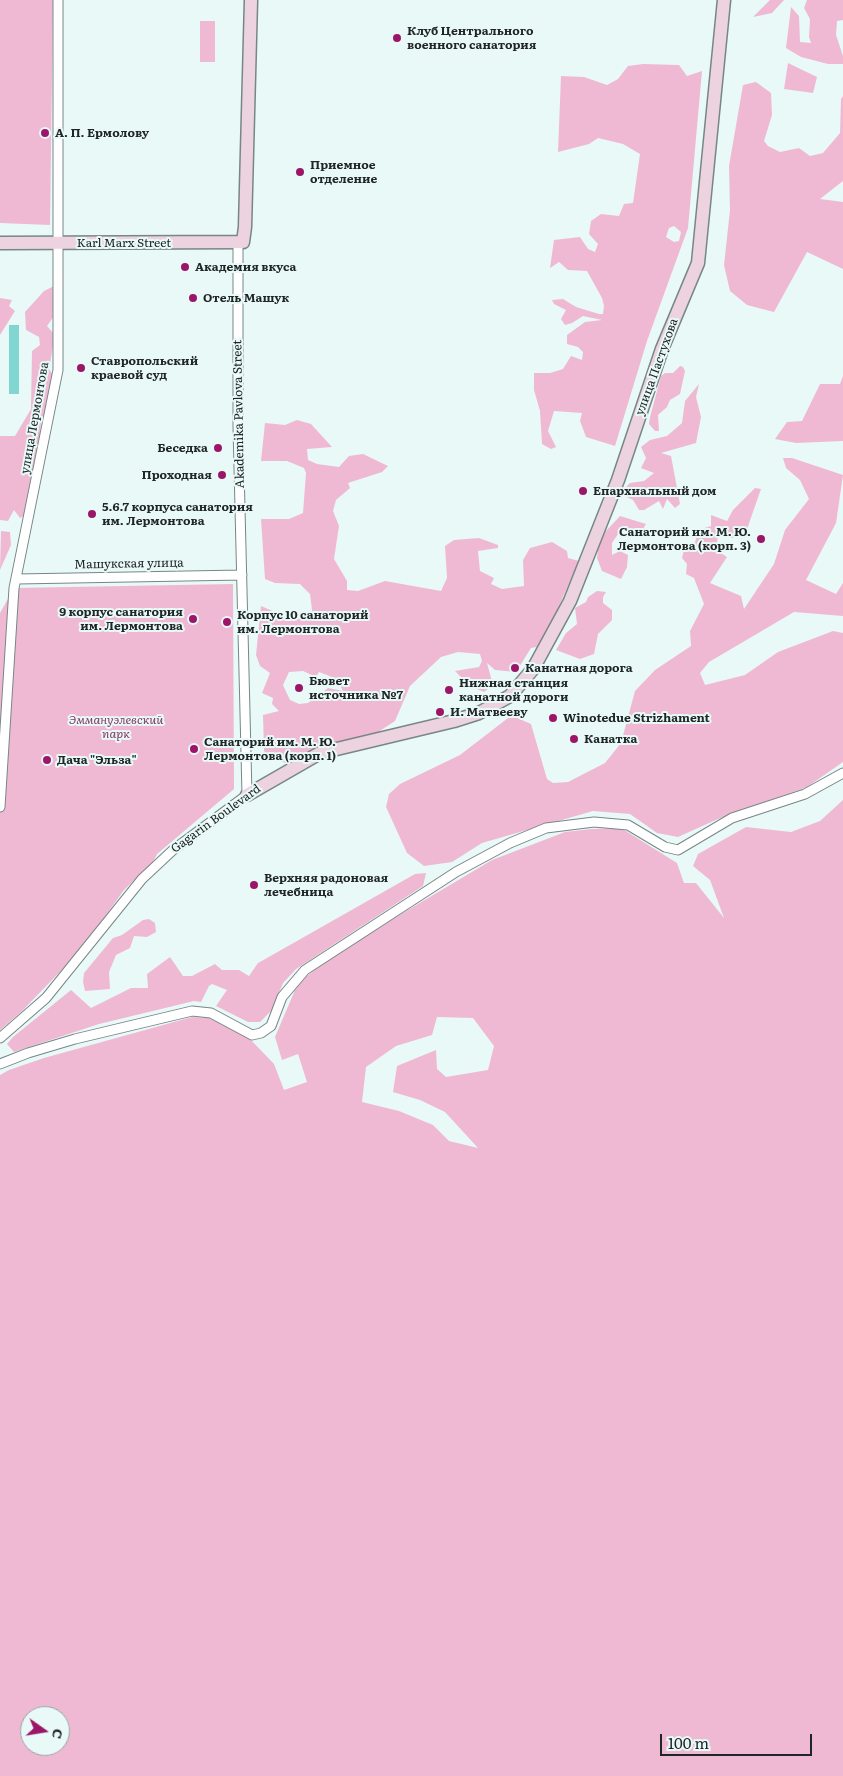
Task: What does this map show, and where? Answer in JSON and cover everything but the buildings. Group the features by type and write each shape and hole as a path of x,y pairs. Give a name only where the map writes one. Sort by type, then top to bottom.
{"street":[{"name":"улица Лермонтова","path":"0,807 14,588 58,370 58,0"},
{"name":"Akademika Pavlova Street","path":"247,795 238,426 241,240 251,0"},
{"name":"улица Пастухова","path":"498,703 510,696 534,669 570,602 618,480 662,349 698,263 724,0"},
{"name":"Karl Marx Street","path":"0,243 241,240"},
{"name":"Машукская улица","path":"17,579 242,575"},
{"name":"Gagarin Boulevard","path":"0,1038 46,998 142,879 172,850 247,795 320,753 454,721 498,703"},
{"path":"0,1064 28,1053 75,1040 192,1011 211,1013 252,1035 261,1034 270,1026 282,997 305,970 456,872 510,843 546,828 594,822 628,826 665,847 678,850 732,818 805,794 843,773"}],"green space":[{"path":"0,0 53,0 50,225 0,223"},
{"path":"770,0 784,0 772,13 753,17"},
{"path":"807,0 843,0 843,20 837,21 836,35 843,56 843,64 828,64 801,57 786,48 791,7 799,16 800,42 811,43 809,37 810,19 804,8"},
{"path":"200,21 215,21 215,62 200,62"},
{"path":"788,63 817,77 813,93 784,89"},
{"path":"643,64 679,65 687,76 702,71 688,228 647,341 615,446 586,437 580,421 582,413 554,411 548,431 556,447 551,449 542,444 540,411 534,390 534,373 550,373 563,369 571,356 582,360 583,352 578,347 567,344 567,335 585,322 602,320 583,316 565,325 561,319 566,310 554,304 552,300 563,299 576,307 599,314 603,314 604,306 602,298 587,271 568,270 559,262 550,268 554,240 580,237 588,249 595,252 598,244 589,234 591,221 601,214 619,216 624,204 633,203 640,154 623,144 598,138 589,144 558,152 561,76 584,77 607,85 618,79 628,66","holes":["674,226 681,232 679,241 674,242 666,237 669,228"]},
{"path":"756,82 771,93 772,115 764,141 768,146 780,152 799,148 810,156 823,153 840,133 841,99 843,96 843,181 820,199 843,202 843,269 807,252 774,312 747,305 730,291 724,265 730,210 729,166 743,85"},
{"path":"56,285 56,313 47,326 55,335 49,369 54,377 49,408 41,421 37,469 26,515 20,518 14,510 8,521 0,520 0,436 15,436 31,409 32,351 40,345 39,337 26,330 25,312 44,291"},
{"path":"0,298 12,300 9,306 15,311 0,335"},
{"path":"680,366 685,371 680,394 670,400 667,407 658,415 659,431 655,431 649,424 661,376 665,373 673,373"},
{"path":"843,376 843,441 796,443 775,439 787,422 802,421 820,384 840,384"},
{"path":"699,384 696,397 701,417 696,443 661,453 671,456 680,504 675,508 667,499 663,509 659,501 644,510 639,510 633,500 625,496 624,489 630,483 644,481 654,473 641,468 646,458 641,447 650,440 667,436 682,423 685,401"},
{"path":"297,420 311,424 332,447 307,449 308,460 317,464 339,467 349,456 363,454 388,466 382,472 348,483 350,488 336,500 333,511 339,526 334,559 347,581 347,590 358,591 385,581 441,591 447,578 445,546 454,540 479,538 498,545 498,548 478,551 480,571 494,578 491,584 502,589 524,586 523,560 530,548 552,542 567,551 568,558 579,561 541,646 531,648 516,672 495,670 487,663 493,685 484,692 470,686 455,671 479,667 482,661 480,654 458,652 441,657 410,686 395,721 375,734 286,763 272,759 264,751 263,715 279,711 272,704 273,698 262,693 270,673 260,666 256,655 261,606 291,619 313,618 310,594 300,584 275,583 265,579 261,519 289,519 303,513 306,473 304,468 287,461 261,461 265,423 285,425","holes":["303,671 316,677 319,672 337,679 343,691 328,688 308,703 299,704 290,700 283,685 289,672"]},
{"path":"783,458 792,458 843,475 836,523 806,580 836,594 843,583 843,616 794,612 709,662 700,673 705,685 745,675 778,652 833,631 843,633 843,762 807,787 718,819 678,837 657,833 630,814 593,811 482,843 452,862 424,866 407,853 386,807 389,794 400,784 460,755 508,718 515,717 531,724 547,779 553,783 568,782 605,763 621,743 635,691 655,670 691,646 690,631 704,604 694,578 686,574 687,564 682,558 684,550 694,547 698,530 711,526 711,515 727,521 733,510 755,488 761,489 747,529 733,538 718,535 716,550 727,557 710,583 741,596 744,609 774,564 785,530 809,499 800,480 786,468"},
{"path":"620,516 646,524 643,529 635,532 620,531 612,543 612,555 620,551 628,555 627,567 621,579 602,571 597,558 599,543 606,531"},
{"path":"1,531 10,532 11,545 0,570"},
{"name":"Эммануэлевский парк","path":"233,584 234,789 157,854 153,862 124,890 82,949 21,1012 0,1030 0,613 14,588"},
{"path":"597,591 606,592 603,597 603,603 612,610 612,620 598,634 594,654 580,659 556,650 566,633 577,624 575,608 586,602 588,597"},
{"path":"843,800 843,1776 0,1776 0,1075 44,1058 192,1017 211,1018 250,1039 274,1064 284,1090 307,1082 298,1054 282,1060 275,1037 295,990 306,977 323,963 492,860 565,832 621,828 677,863 684,883 696,883 724,918 710,880 693,866 698,854 746,827 791,832 820,821","holes":["437,1017 473,1018 494,1046 488,1070 446,1077 437,1069 436,1050 397,1066 393,1092 420,1100 445,1112 478,1148 449,1141 433,1125 399,1111 362,1102 366,1067 396,1046 432,1035"]},
{"path":"426,873 423,886 296,969 283,983 272,1010 260,1022 248,1022 216,1006 227,990 212,984 209,986 201,1002 194,1001 99,1024 14,1052 7,1044 71,990 91,1008 131,988 148,988 147,974 170,957 183,976 192,976 215,964 222,970 239,970 249,976 258,963 415,874"},
{"path":"149,919 155,923 156,932 147,937 134,936 130,948 116,955 109,972 110,989 85,991 84,973 113,938 122,935 143,920"}],"water":[{"path":"9,325 19,325 19,394 9,394"}],"place":[{"name":"Клуб Центрального военного санатория","path":"397,38"},
{"name":"А. П. Ермолову","path":"45,133"},
{"name":"Приемное отделение","path":"300,172"},
{"name":"Академия вкуса","path":"185,267"},
{"name":"Отель Машук","path":"193,298"},
{"name":"Ставропольский краевой суд","path":"81,368"},
{"name":"Беседка","path":"218,448"},
{"name":"Проходная","path":"222,475"},
{"name":"Епархиальный дом","path":"583,491"},
{"name":"5.6.7 корпуса санатория им. Лермонтова","path":"92,514"},
{"name":"Санаторий им. М. Ю. Лермонтова (корп. 3)","path":"761,539"},
{"name":"9 корпус санатория им. Лермонтова","path":"193,619"},
{"name":"Корпус 10 санаторий им. Лермонтова","path":"227,622"},
{"name":"Канатная дорога","path":"515,668"},
{"name":"Бювет источника №7","path":"299,688"},
{"name":"Нижная станция канатной дороги","path":"449,690"},
{"name":"И. Матвееву","path":"440,712"},
{"name":"Winоtedue Strizhament","path":"553,718"},
{"name":"Канатка","path":"574,739"},
{"name":"Санаторий им. М. Ю. Лермонтова (корп. 1)","path":"194,749"},
{"name":"Дача \"Эльза\"","path":"47,760"},
{"name":"Верхняя радоновая лечебница","path":"254,885"}]}
